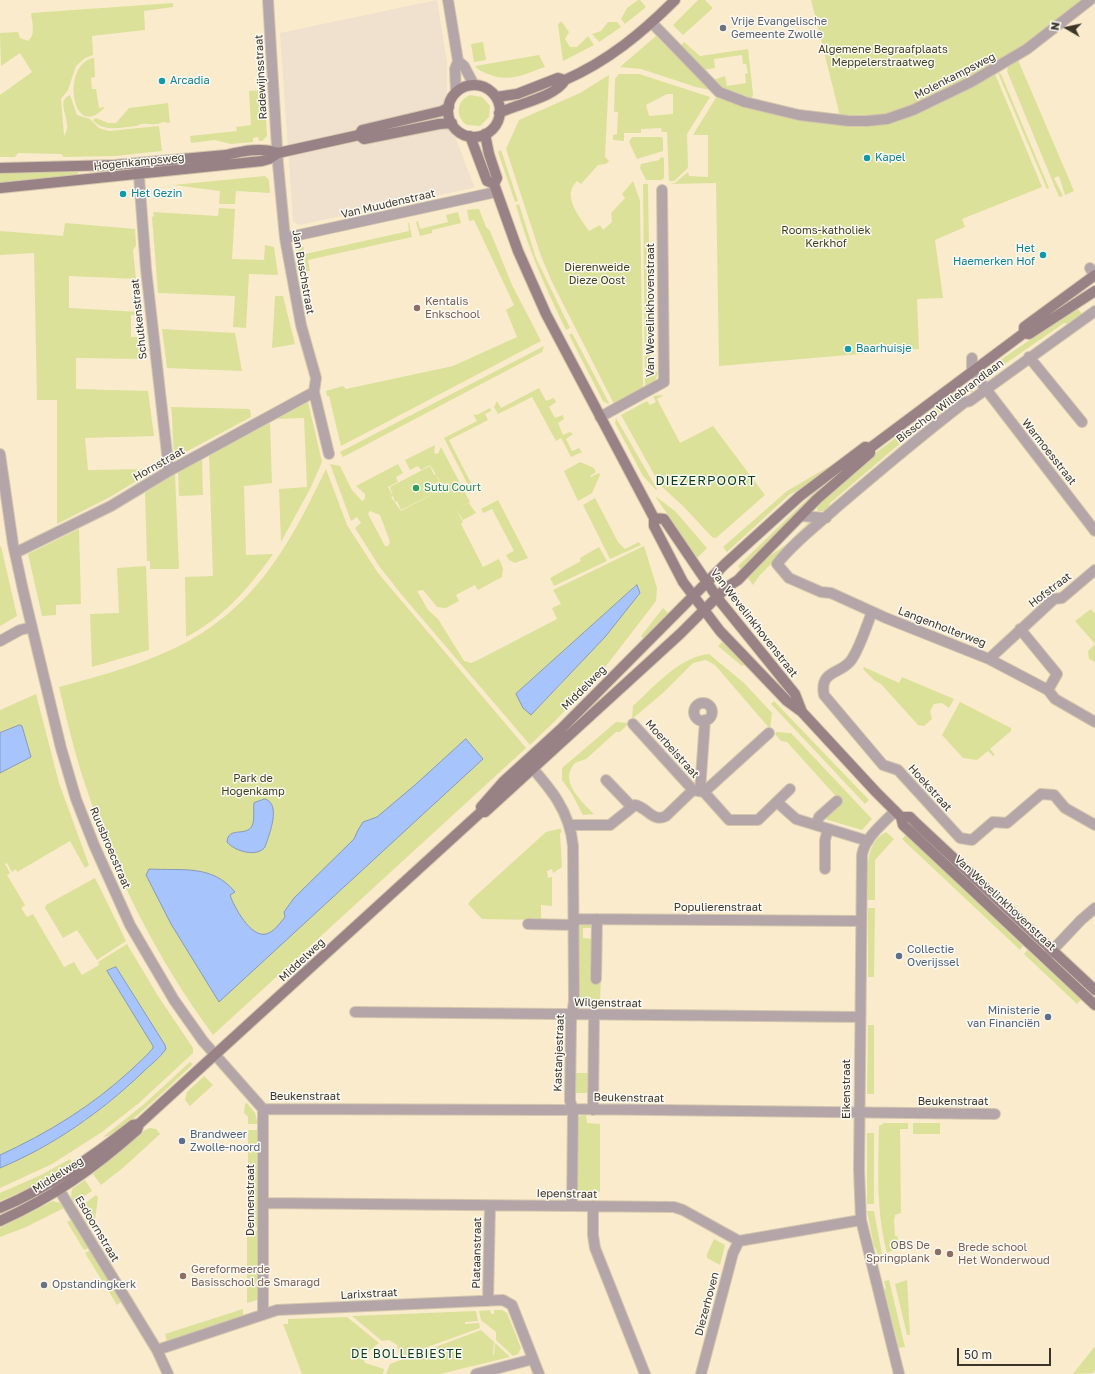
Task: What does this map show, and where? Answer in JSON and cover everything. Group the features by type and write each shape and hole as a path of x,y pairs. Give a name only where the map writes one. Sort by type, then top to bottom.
{"main road":[{"path":"500,113 552,91 561,86 565,80 607,58 652,23 675,0"},
{"path":"496,97 517,94 558,78 565,80"},
{"path":"474,85 486,88 496,97 500,113 496,124 485,134 470,136 459,132 452,123 449,108 451,99 456,92 466,86 474,85"},
{"name":"Hogenkampsweg","path":"0,188 262,161 278,153 358,135 362,130 449,108"},
{"name":"Hogenkampsweg","path":"358,135 364,139 439,124 452,123"},
{"name":"Van Wevelinkhovenstraat","path":"485,134 489,154 497,178 495,188 510,233 536,291 600,417 654,518 654,526 680,578 720,631 787,702 802,712 898,814 903,825 1049,954 1095,990"},
{"name":"Van Wevelinkhovenstraat","path":"470,136 487,181 495,188"},
{"name":"Hogenkampsweg","path":"0,168 102,166 226,155 268,149 278,153"},
{"name":"Bisschop Willebrandlaan","path":"1024,333 1024,327 1094,274"},
{"name":"Bisschop Willebrandlaan","path":"706,582 800,496 865,447 870,448 1024,333 1029,334 1095,291"},
{"name":"Bisschop Willebrandlaan","path":"717,597 745,574 831,486 870,453 870,448"},
{"name":"Van Wevelinkhovenstraat","path":"654,518 664,518 717,597 795,694 802,712"},
{"name":"Middelweg","path":"481,812 481,807 503,782 561,729 706,582"},
{"name":"Middelweg","path":"0,1208 36,1192 94,1154 133,1125 138,1124 215,1056 481,812 485,812 534,769 704,611 717,597"},
{"name":"Van Wevelinkhovenstraat","path":"1049,954 1095,1005"},
{"name":"Middelweg","path":"0,1221 59,1190 100,1163 137,1130 138,1124"}],"street":[{"name":"Radewijnsstraat","path":"268,0 278,153"},
{"path":"448,0 458,61 455,69 456,92"},
{"name":"Molenkampsweg","path":"652,23 719,92 746,102 799,115 849,121 867,121 887,119 914,110 972,82 1027,49 1090,0"},
{"path":"458,61 464,66 474,85"},
{"name":"Jan Buschstraat","path":"278,153 285,238 301,325 316,378 314,392 329,454"},
{"name":"Schutkenstraat","path":"138,163 145,261 169,471"},
{"name":"Van Muudenstraat","path":"285,238 495,188"},
{"name":"Van Wevelinkhovenstraat","path":"600,417 664,382 662,190"},
{"name":"Bisschop Willebrandlaan","path":"776,564 792,547 895,458 984,389 1094,313"},
{"path":"972,358 972,371"},
{"path":"1029,358 1082,422"},
{"name":"Warmoesstraat","path":"972,371 984,389 1092,520 1095,530"},
{"name":"Hornstraat","path":"15,554 111,506 169,471 314,392"},
{"name":"Ruusbroecstraat","path":"0,454 3,500 15,554 70,776 84,818 107,875 130,924 162,982 186,1018 215,1056"},
{"path":"801,516 826,518"},
{"name":"Langenholterweg","path":"776,564 784,575 789,578 821,592 831,593 872,612 989,659 1048,690 1055,699 1095,722"},
{"name":"Hofstraat","path":"989,659 1054,599 1062,598 1095,570"},
{"name":"Hoekstraat","path":"872,612 852,660 842,668 831,673 824,680 822,687 824,695 883,765 898,770 960,838 972,840 993,822 1007,824 1041,794 1054,795 1065,808 1095,825"},
{"path":"0,641 20,630 32,627"},
{"path":"1020,630 1057,674 1048,690"},
{"name":"Moerbeistraat","path":"699,791 705,720"},
{"name":"Moerbeistraat","path":"633,724 726,818 734,821 758,820 790,789"},
{"name":"Moerbeistraat","path":"606,780 631,806 643,807 652,816 660,818 666,816 699,791 769,733"},
{"name":"Kastanjestraat","path":"526,761 556,797 570,825 573,846 573,1015 571,1022 570,1101 573,1108 572,1206"},
{"path":"816,825 819,817 837,801"},
{"path":"778,802 794,818 868,841"},
{"path":"570,825 610,825 631,806"},
{"name":"Eikenstraat","path":"898,814 868,841 862,855 859,1170 861,1220 899,1374"},
{"path":"825,869 825,840 828,829"},
{"path":"1049,954 1081,920 1095,908"},
{"path":"596,979 597,919"},
{"name":"Populierenstraat","path":"574,922 597,919 861,921"},
{"path":"528,924 574,922"},
{"name":"Wilgenstraat","path":"355,1012 594,1016 860,1017"},
{"path":"593,1110 594,1016"},
{"path":"215,1056 263,1109"},
{"name":"Beukenstraat","path":"263,1109 564,1110 573,1108 593,1110 994,1114"},
{"name":"Dennenstraat","path":"263,1109 263,1315"},
{"name":"Esdoornstraat","path":"53,1180 157,1350 168,1374"},
{"name":"Iepenstraat","path":"263,1203 674,1207 683,1210 739,1241"},
{"name":"Plataanstraat","path":"488,1301 490,1206"},
{"path":"593,1206 595,1248 645,1374"},
{"path":"739,1241 861,1220"},
{"name":"Diezerhoven","path":"702,1374 733,1253 739,1241"},
{"name":"Larixstraat","path":"157,1350 277,1310 503,1300 512,1304 539,1374"},
{"path":"476,1374 533,1360"}],"shaded area":[{"path":"437,0 447,62 447,116 474,186 473,188 299,225 293,221 280,33"}],"green space":[{"path":"640,0 646,7 625,24 621,19 627,8"},
{"path":"698,0 705,0 713,8 683,35 673,25"},
{"name":"Algemene Begraafplaats Meppelerstraatweg","path":"811,0 1084,0 1024,47 977,75 918,105 876,117 843,117 840,116"},
{"path":"173,3 173,7 144,11 145,30 92,36 93,55 85,58 76,66 68,90 61,99 64,136 67,131 67,125 63,102 65,98 70,95 77,115 90,119 99,128 109,131 159,126 162,151 115,156 64,157 61,154 18,153 15,157 0,157 0,95 32,72 20,53 1,66 0,33 18,32 20,38 28,41 33,32 31,13"},
{"path":"561,21 569,32 565,39 570,47 577,47 588,36 594,45 563,61 558,25"},
{"path":"608,22 617,22 621,27 599,42 592,34 601,31"},
{"path":"656,36 710,90 696,87 641,69 620,67"},
{"path":"483,42 486,60 474,62 471,44"},
{"path":"684,42 700,56 748,49 753,94 752,98 749,99 723,89 713,80 725,76 727,86 746,83 745,74 748,73 746,64 743,64 742,55 714,59 715,68 703,70 680,47"},
{"path":"539,55 545,67 524,75 510,78 496,77 482,72 475,66"},
{"path":"94,58 95,77 91,78 92,89 96,89 99,108 105,107 94,116 85,116 78,109 74,98 74,85 77,73 83,63"},
{"path":"1018,60 1074,191 1065,195 1059,176 1054,178 1063,196 1059,197 1007,71 1008,67"},
{"path":"998,73 1001,74 1049,188 1047,189"},
{"path":"619,74 639,74 710,97 687,134 688,168 674,181 669,181 667,132 662,132 661,128 641,129 641,133 624,133 624,141 613,140 613,135 617,134 618,112 614,112 615,79","holes":["667,94 673,94 673,114 649,116 646,105"]},
{"name":"Rooms-katholiek Kerkhof","path":"995,74 1042,187 962,219 965,227 935,240 943,298 917,299 919,349 719,366 716,183 669,184 675,183 688,172 689,176 708,177 708,135 693,135 717,96 753,108 840,124 935,106"},
{"name":"Dierenweide Dieze Oost","path":"609,75 605,157 609,161 606,164 598,165 581,184 577,181 571,193 571,200 577,213 589,231 600,225 603,230 612,222 611,213 625,198 622,194 633,181 640,201 643,389 614,404 552,282 541,256 506,149 519,120 580,93"},
{"path":"264,90 267,136 262,141 259,141 258,137 253,138 253,142 231,144 215,140 191,143 190,136 237,131 236,127 251,125 249,91"},
{"path":"470,95 482,97 490,106 489,117 480,126 467,125 460,118 460,105 465,98"},
{"path":"168,103 170,123 163,122 157,124 108,128 102,127 93,120 96,118 108,123 116,123 129,108"},
{"path":"632,137 662,137 663,151 637,159 629,142"},
{"path":"501,150 518,201 515,202 498,152"},
{"path":"661,157 664,158 664,178 662,180 646,180 640,168 641,164 659,160"},
{"path":"78,171 78,175 0,183 0,173"},
{"path":"265,176 269,180 270,193 236,191 235,204 219,204 220,191 173,185"},
{"path":"643,184 648,184 651,371 658,372 655,382 645,388"},
{"path":"519,204 536,258 570,328 566,330 532,253 516,205"},
{"path":"219,208 235,209 232,259 264,260 265,245 274,247 278,275 249,274 246,328 233,327 235,296 158,293 152,217 154,216 153,212 218,216"},
{"path":"479,209 486,227 490,231 512,285 541,341 341,446 329,396 327,396 326,391 343,386 346,389 453,366 517,337 506,310 514,305 474,220 469,221 467,210"},
{"path":"458,212 461,223 432,230 432,233 420,236 416,222 418,221 420,229 448,222 446,215"},
{"path":"65,223 135,229 136,246 133,250 136,279 69,276 69,308 140,312 140,315 131,315 131,337 142,337 144,359 76,358 76,389 148,391 154,436 85,438 88,470 151,469 153,471 110,497 57,524 57,400 37,400 34,253 0,255 0,231 63,236"},
{"path":"408,223 412,237 308,260 310,271 301,271 295,266 294,263 297,262 296,252 303,246 305,254 409,231"},
{"path":"275,296 283,296 295,344 272,348"},
{"path":"1077,308 1082,314 1069,324 1064,323 992,373 989,379 985,378 983,375 984,371"},
{"path":"162,329 235,333 242,371 167,368"},
{"path":"572,333 609,403 608,404 603,401 569,335"},
{"path":"544,346 542,352 343,457 340,452"},
{"path":"968,384 973,387 973,392 965,392 896,447 829,504 832,508 827,511 818,511 817,509 820,502 878,451"},
{"path":"539,388 546,401 554,398 556,402 549,407 555,418 563,415 564,419 558,423 563,435 570,432 573,434 566,439 572,451 579,448 582,452 571,457 561,438 556,441 532,397 498,414 494,407 497,401 501,408"},
{"path":"664,395 657,399 680,443 713,426 765,495 716,538 712,537 683,506 660,485 621,415 647,401 650,405 656,402 653,396"},
{"path":"308,402 322,462 310,489 281,542 279,489 307,487 304,418 277,419"},
{"path":"171,407 250,409 251,417 184,453 174,450"},
{"path":"490,408 491,411 485,414 488,420 449,440 472,485 469,487 444,438 477,421 473,414 477,415"},
{"path":"616,418 657,489 656,490 643,476 615,423"},
{"path":"270,423 272,483 244,486 246,555 273,554 245,590 223,612 199,630 186,637 185,577 213,576 209,455"},
{"path":"435,445 434,453 438,454 441,447 470,502 460,507 469,503 476,513 463,520 456,509 463,522 461,524 483,567 499,559 503,568 502,577 478,590 475,585 456,595 459,601 446,608 437,607 423,590 417,591 428,610 438,619 464,661 471,663 478,660 557,619 552,608 561,604 553,590 644,546 657,588 656,601 603,670 530,745 401,594 379,566 355,528 361,523 357,517 351,521 330,464 340,466 352,490 362,501 365,499 365,494 356,486 398,464 403,473 396,477 398,482 388,487 393,496 391,497 401,511 442,489 438,480 439,479 430,465 421,470 418,466 410,470 405,460","holes":["370,511 380,515 390,542 388,546 385,546 368,514","634,586 639,588 638,590 640,593 561,684 531,715"]},
{"path":"202,459 203,495 179,496 178,473"},
{"path":"840,460 819,478 789,495 727,552 723,547 787,491"},
{"path":"580,462 594,468 596,472 590,476 591,477 599,473 600,475 592,493 578,501 564,471"},
{"name":"Sutu Court","path":"430,466 434,475 436,474 442,489 401,510 397,501 395,502 390,487"},
{"name":"Park de Hogenkamp","path":"326,469 347,525 378,573 526,748 213,1035 174,977 156,947 124,885 110,853 86,787 68,725 59,687 129,667 160,655 188,641 215,624 239,603 263,578 291,537"},
{"path":"175,474 179,569 150,569 150,561 147,561 145,493"},
{"path":"825,482 828,485 741,570 738,566"},
{"path":"655,496 675,511 707,548 697,558"},
{"path":"595,498 618,542 625,549 639,542 641,545 610,559 583,505"},
{"path":"498,500 528,558 515,563 509,560 506,555 514,551 492,509 483,513 481,509"},
{"path":"810,521 814,521 760,575 753,585 748,578 768,557 787,544"},
{"path":"79,529 81,604 56,605 56,615 42,616 28,554"},
{"path":"1,546 17,616 0,626 0,547"},
{"path":"599,547 607,561 554,586 550,578 581,561 580,558"},
{"path":"146,566 149,650 92,667 90,614 119,613 117,568"},
{"path":"663,608 668,613 644,639 641,636"},
{"path":"1091,609 1095,614 1095,644 1075,621"},
{"path":"723,641 745,664 742,666 718,646"},
{"path":"1095,644 1095,662 1089,659 1088,651"},
{"path":"709,654 744,683 772,713 770,729 715,665 706,660 693,663 664,692 632,719 633,706 658,682 687,661 698,656"},
{"path":"864,667 899,683 902,677 954,699 949,708 942,703 934,704 930,711 932,719 924,726 918,725 881,684 874,680 863,669"},
{"path":"36,694 59,783 89,865 85,868 70,841 17,872 16,869 12,872 7,863 5,864 10,873 7,875 25,905 21,908 27,917 33,914 64,967 74,962 82,975 99,965 98,962 127,944 158,996 193,1048 193,1053 139,1103 102,1132 52,1164 0,1188 0,1168 46,1145 85,1120 109,1102 164,1052 166,1047 116,967 107,971 153,1048 101,1096 69,1118 35,1138 0,1155 0,773 31,757 5,730 0,733 0,710"},
{"path":"774,701 869,800 865,804 771,704"},
{"path":"960,702 1011,728 1011,731 990,749 995,755 993,756 988,751 977,760 963,758 942,735"},
{"path":"616,722 629,723 620,732 616,732 586,759 575,763 570,770 570,784 578,797 594,814 583,815 572,794 562,780 562,768"},
{"path":"776,732 791,733 872,819 862,830 825,819 842,803 787,742 781,741 775,734"},
{"path":"561,829 562,832 560,833 562,867 553,873 552,869 547,871 548,878 552,877 552,906 541,905 541,920 482,919 468,904 471,900 546,832"},
{"path":"886,832 894,839 875,860 875,900 868,900 867,872 870,853 878,837"},
{"path":"906,835 1023,946 1020,950 902,839"},
{"path":"95,878 126,941 97,960 77,930 63,938 45,908 46,905"},
{"path":"868,908 875,908 874,977 868,977"},
{"path":"583,923 592,925 591,928 583,928 583,938 592,939 601,980 600,1000 581,1000 581,1002 577,1002 578,928"},
{"path":"1027,950 1081,1000 1077,1004 1024,954"},
{"path":"868,1025 874,1025 874,1094 867,1094"},
{"path":"190,1062 193,1064 135,1118 122,1128 103,1137 143,1105"},
{"path":"574,1073 590,1073 590,1093 573,1093"},
{"path":"204,1076 213,1085 190,1106 185,1100 187,1092"},
{"path":"247,1103 255,1113 258,1124 248,1124 248,1117 244,1113 245,1104"},
{"path":"586,1115 587,1123 600,1124 600,1192 576,1194 577,1118"},
{"path":"884,1123 908,1123 908,1129 900,1129 901,1213 895,1215 894,1220 895,1236 897,1236 901,1247 887,1253 883,1237 878,1190 879,1126"},
{"path":"913,1123 940,1123 940,1134 913,1134"},
{"path":"150,1128 156,1129 160,1134 124,1167 101,1185 93,1174 145,1130"},
{"path":"248,1130 258,1130 258,1227 248,1227"},
{"path":"867,1133 874,1133 874,1204 867,1204"},
{"path":"70,1159 73,1163 30,1188 0,1201 0,1193 41,1175"},
{"path":"85,1180 92,1191 74,1202 71,1197 72,1189"},
{"path":"96,1195 98,1197 95,1220 91,1222 83,1209 84,1204"},
{"path":"53,1201 60,1203 64,1208 26,1227 0,1237 0,1228"},
{"path":"867,1211 874,1211 882,1254 878,1255 874,1247"},
{"path":"71,1220 89,1248 84,1250 67,1222"},
{"path":"247,1231 258,1231 257,1300 247,1303"},
{"path":"714,1239 725,1245 720,1265 707,1258 707,1254"},
{"path":"90,1250 121,1302 117,1305 85,1253"},
{"path":"889,1280 905,1347 899,1348 884,1289 886,1288 884,1281"},
{"path":"907,1280 910,1335 907,1335 895,1284"},
{"path":"243,1309 243,1316 167,1341 165,1334"},
{"path":"490,1310 491,1314 494,1314 494,1310 502,1310 507,1313 521,1348 518,1354 513,1356 496,1340 496,1332 481,1320 479,1311"},
{"path":"476,1311 478,1321 465,1322 465,1324 479,1323 480,1328 400,1357 397,1345 389,1340 382,1341 352,1316"},
{"path":"347,1317 379,1343 363,1356 365,1363 384,1369 383,1374 302,1374 283,1324 288,1324 288,1319"},
{"path":"481,1330 494,1342 493,1355 495,1343 510,1357 440,1374 386,1374 390,1364"},
{"path":"1095,1346 1095,1370 1093,1373 1073,1374"}],"water":[{"path":"637,585 640,593 605,637 531,715 523,708 516,694"},
{"path":"20,725 22,726 31,757 0,773 0,733"},
{"path":"466,739 483,759 219,1002 171,924 146,875 149,869 196,871 217,877 235,892 230,895 232,900 239,914 249,927 260,934 269,933 277,927 285,917 284,912 294,898 354,839 363,822 377,817"},
{"path":"265,799 270,802 274,813 265,847 257,852 251,853 230,845 227,842 230,834 246,831 252,826 254,803"},
{"path":"116,967 165,1045 166,1049 110,1101 76,1127 39,1149 0,1168 0,1155 35,1138 85,1107 116,1083 153,1048 107,971"}],"place":[{"name":"Vrije Evangelische Gemeente Zwolle","path":"723,28"},
{"name":"Arcadia","path":"162,81"},
{"name":"Kapel","path":"867,158"},
{"name":"Het Gezin","path":"123,194"},
{"name":"Het Haemerken Hof","path":"1043,255"},
{"name":"Kentalis Enkschool","path":"417,308"},
{"name":"Baarhuisje","path":"848,349"},
{"name":"Sutu Court","path":"416,488"},
{"name":"Collectie Overijssel","path":"899,956"},
{"name":"Ministerie van Financiën","path":"1048,1017"},
{"name":"Brandweer Zwolle-noord","path":"182,1141"},
{"name":"OBS De Springplank","path":"938,1252"},
{"name":"Brede school Het Wonderwoud","path":"950,1254"},
{"name":"Gereformeerde Basisschool de Smaragd","path":"183,1276"},
{"name":"Opstandingkerk","path":"44,1285"}],"district":[{"name":"DIEZERPOORT","path":"706,481"},
{"name":"DE BOLLEBIESTE","path":"407,1354"}]}
